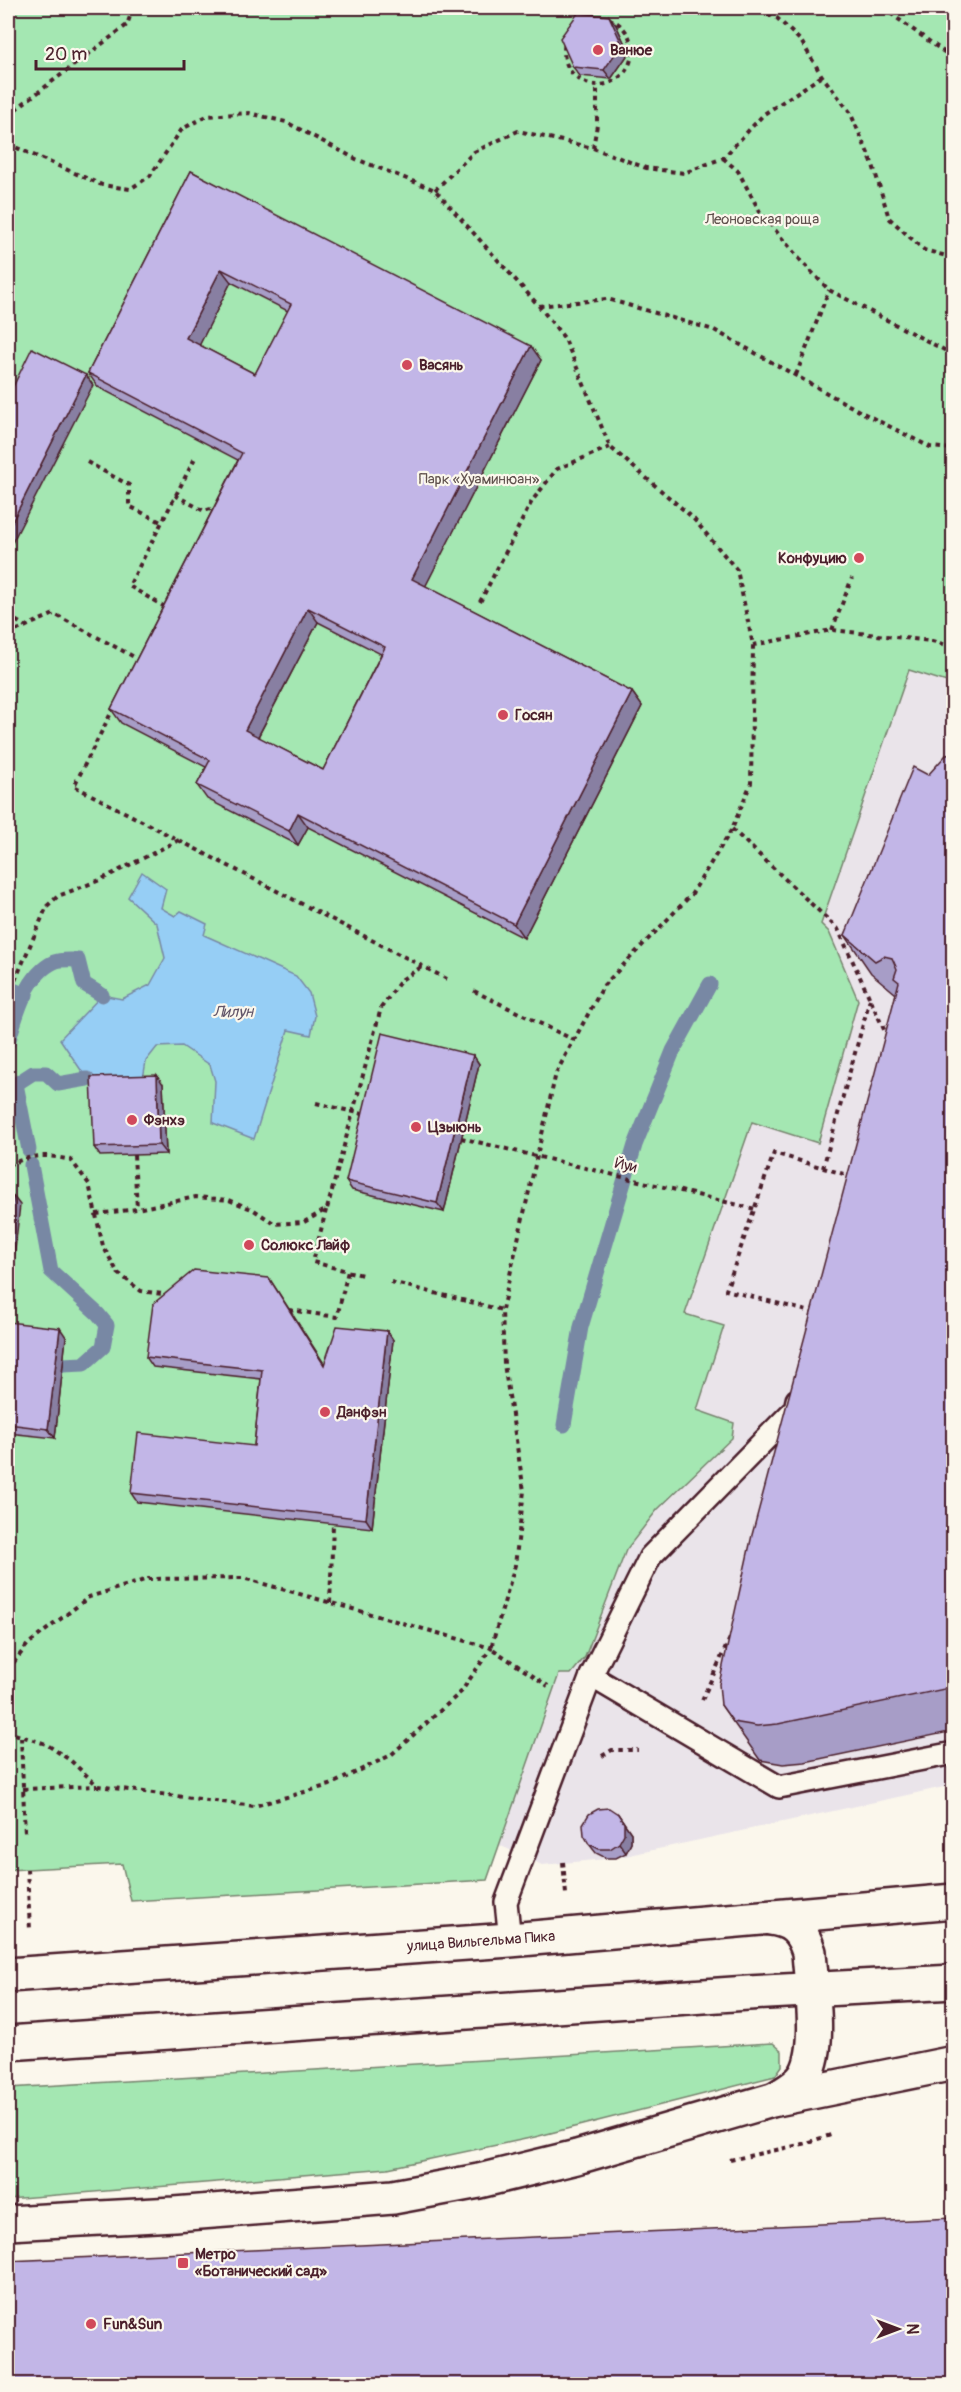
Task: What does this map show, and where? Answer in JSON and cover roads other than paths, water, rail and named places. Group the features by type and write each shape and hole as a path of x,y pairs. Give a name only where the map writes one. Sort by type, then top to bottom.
{"main road":[{"name":"улица Вильгельма Пика","path":"8,1975 510,1940 954,1901"},
{"path":"770,1918 784,1920 800,1930 809,1952 814,2035 812,2059 805,2076 792,2089 772,2100"},
{"path":"8,2043 812,1990 954,1983"},
{"path":"8,2223 174,2214 393,2197 479,2181 577,2157 772,2100 954,2062"}],"lane":[{"path":"510,1940 506,1902 591,1676 650,1557 795,1409 803,1377"},
{"path":"591,1676 779,1787 954,1753"}],"water":[{"name":"Лилун","path":"142,872 166,889 161,908 175,916 181,911 207,924 204,935 296,976 309,993 315,1016 311,1035 288,1030 254,1139 213,1123 215,1081 210,1065 182,1046 157,1047 146,1061 143,1079 87,1079 60,1039 102,995 122,999 150,985 165,958 157,924 128,897"}],"waterway":[{"path":"8,1043 29,986 44,968 54,962 78,960 84,984 102,995"},
{"path":"564,1425 581,1327 635,1145 673,1051 710,984"},
{"path":"8,988 26,995"},
{"path":"8,1083 16,1084 33,1073 46,1073 58,1084 87,1079"},
{"path":"16,1084 29,1150"},
{"path":"31,1165 51,1271 107,1325 103,1347 84,1364 63,1365"}],"place":[{"name":"Ванюе","path":"598,50"},
{"name":"Васянь","path":"407,365"},
{"name":"Конфуцию","path":"859,558"},
{"name":"Госян","path":"503,715"},
{"name":"Фэнхэ","path":"132,1120"},
{"name":"Цзыюнь","path":"416,1127"},
{"name":"Солюкс Лайф","path":"249,1245"},
{"name":"Данфэн","path":"325,1412"},
{"name":"Метро «Ботанический сад»","path":"183,2263"},
{"name":"Fun&Sun","path":"91,2324"}],"park label":[{"name":"Леоновская роща","path":"762,219"},
{"name":"Парк «Хуаминюан»","path":"479,479"}]}
